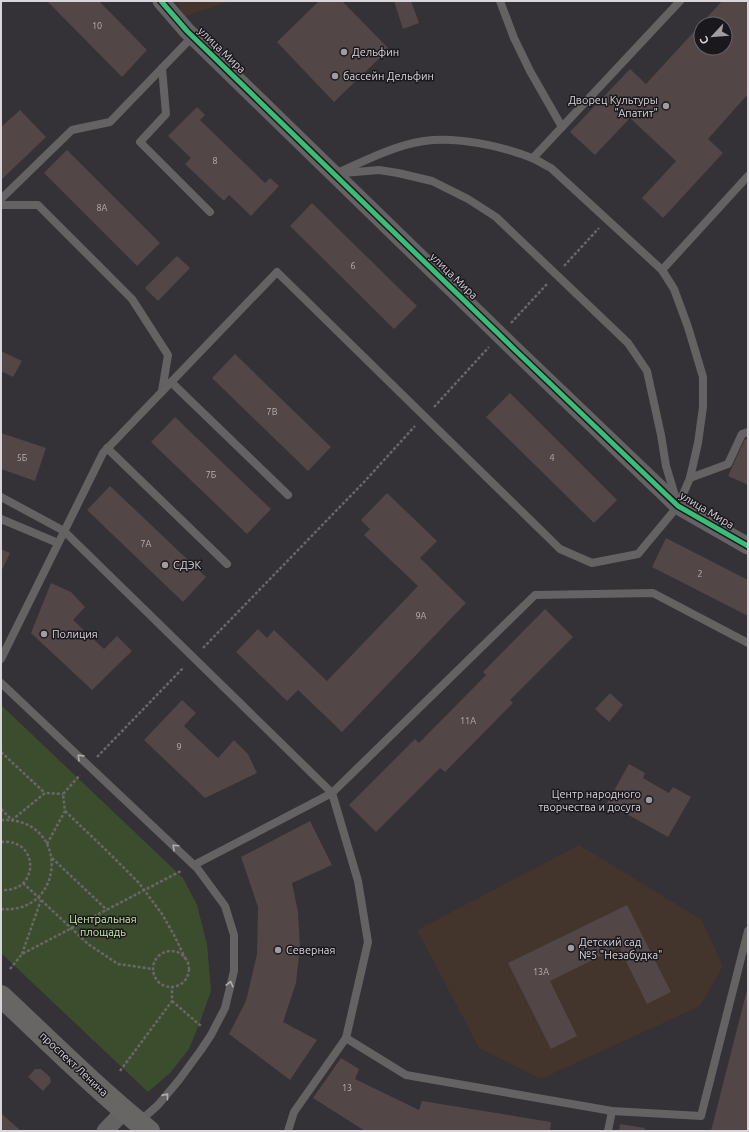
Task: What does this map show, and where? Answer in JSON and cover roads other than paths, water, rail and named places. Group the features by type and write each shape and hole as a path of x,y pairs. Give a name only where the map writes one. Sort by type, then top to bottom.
{"main road":[{"name":"проспект Ленина","path":"1,996 134,1123"}],"street":[{"name":"улица Мира","path":"161,1 193,36 678,506 748,546"},
{"path":"105,1131 134,1123"}],"lane":[{"path":"500,1 514,38 562,127"},
{"path":"533,158 680,1"},
{"path":"1,198 72,130 110,122 193,36"},
{"path":"162,68 166,114 140,142 210,212"},
{"path":"1,659 103,453 277,272 560,549 592,563 638,554 678,506 690,478 698,443 703,407 703,377 688,327 674,290 662,270 551,168 533,158 499,148 470,141 424,141 396,148 335,174"},
{"path":"335,174 380,170 398,173 432,181 468,199 496,217 628,343 646,371 662,434 666,466 678,506"},
{"path":"662,270 748,176"},
{"path":"1,205 38,204 132,299 168,355 162,391"},
{"path":"171,382 288,495"},
{"path":"690,478 728,464 742,434 748,432"},
{"path":"107,448 227,564"},
{"path":"1,497 64,531 332,793 358,881 368,942 346,1038 294,1112 288,1131"},
{"path":"1,519 58,543"},
{"path":"194,865 332,793 535,596 653,593 748,643"},
{"path":"1,683 197,868 225,906 234,935 234,971 225,1008 211,1035 184,1074 162,1101 134,1123"},
{"path":"346,1038 406,1075 612,1111 701,1116 748,931"},
{"path":"608,1131 612,1111"}],"place":[{"name":"Дельфин","path":"344,52"},
{"name":"бассейн Дельфин","path":"335,76"},
{"name":"Дворец Культуры \"Апатит\"","path":"666,106"},
{"name":"СДЭК","path":"165,565"},
{"name":"Полиция","path":"44,634"},
{"name":"Центр народного творчества и досуга","path":"649,800"},
{"name":"Детский сад №5 \"Незабудка\"","path":"571,948"},
{"name":"Северная","path":"278,950"}],"park label":[{"name":"Центральная площадь","path":"103,925"}]}
